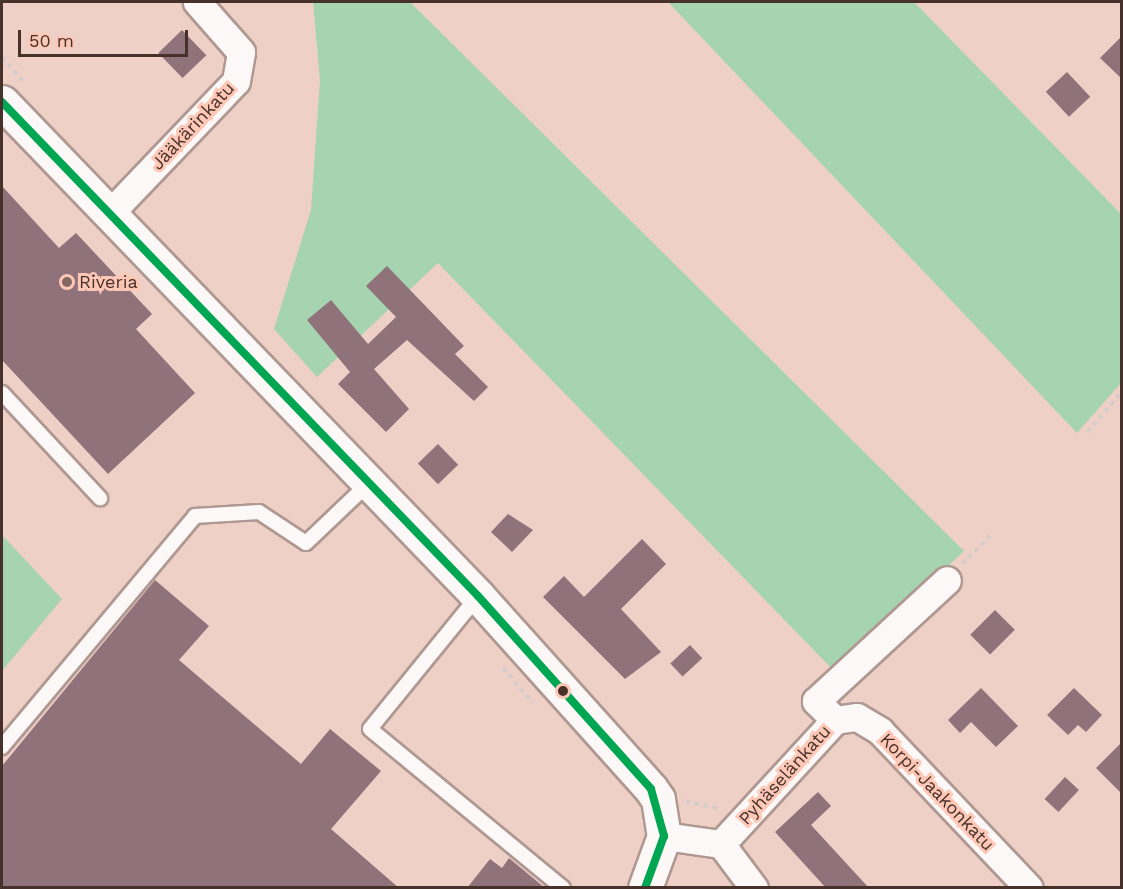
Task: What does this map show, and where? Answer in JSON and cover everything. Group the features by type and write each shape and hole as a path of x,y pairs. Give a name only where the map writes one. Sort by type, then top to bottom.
{"street":[{"name":"Jääkärinkatu","path":"108,215 237,81 241,52 197,2"},
{"path":"2,102 108,215 478,596 651,789 658,799 664,836 645,888"},
{"name":"Pyhäselänkatu","path":"721,844 835,720 816,701 947,580"},
{"name":"Korpi-Jaakonkatu","path":"835,720 857,717 880,732 1029,888"},
{"path":"664,836 721,844 754,888"}],"lane":[{"path":"2,393 100,498"},
{"path":"2,747 195,516 259,512 306,543 368,484"},
{"path":"478,596 370,729 563,888"}],"path":[{"path":"1087,432 1122,392"},
{"path":"947,580 990,536"}],"green space":[{"path":"313,2 410,2 964,551 836,673 438,263 317,377 274,329 311,210 320,80"},
{"path":"668,2 914,2 1121,214 1121,383 1077,433"},
{"path":"2,535 62,599 2,671"}],"building":[{"path":"182,30 206,55 183,78 158,53"},
{"path":"1122,36 1122,79 1100,58"},
{"path":"1067,72 1090,97 1069,117 1046,92"},
{"path":"2,186 59,248 76,233 152,314 136,329 195,393 108,474 2,360"},
{"path":"387,266 464,346 455,354 488,387 474,401 407,340 374,369 409,409 386,432 338,384 350,372 307,320 331,300 368,344 396,317 366,286"},
{"path":"438,444 458,465 438,484 418,463"},
{"path":"508,514 533,530 512,552 491,532"},
{"path":"642,539 666,564 621,609 661,652 625,679 543,597 564,576 584,597"},
{"path":"155,580 209,626 179,660 301,764 330,729 381,771 331,829 399,888 2,888 2,766"},
{"path":"995,610 1015,630 990,655 970,635"},
{"path":"690,645 702,658 683,677 670,663"},
{"path":"981,688 1018,726 996,747 971,722 960,733 948,720"},
{"path":"1074,688 1102,715 1086,732 1078,725 1068,735 1047,715"},
{"path":"1122,742 1122,794 1096,768"},
{"path":"1065,777 1079,790 1058,812 1045,799"},
{"path":"818,792 831,806 811,825 869,888 826,888 775,832"},
{"path":"509,858 545,888 467,888 490,859 502,868"}],"transit line":[{"path":"2,102 478,596 651,789 664,836 645,888"}],"place":[{"name":"Riveria","path":"67,282"}]}
